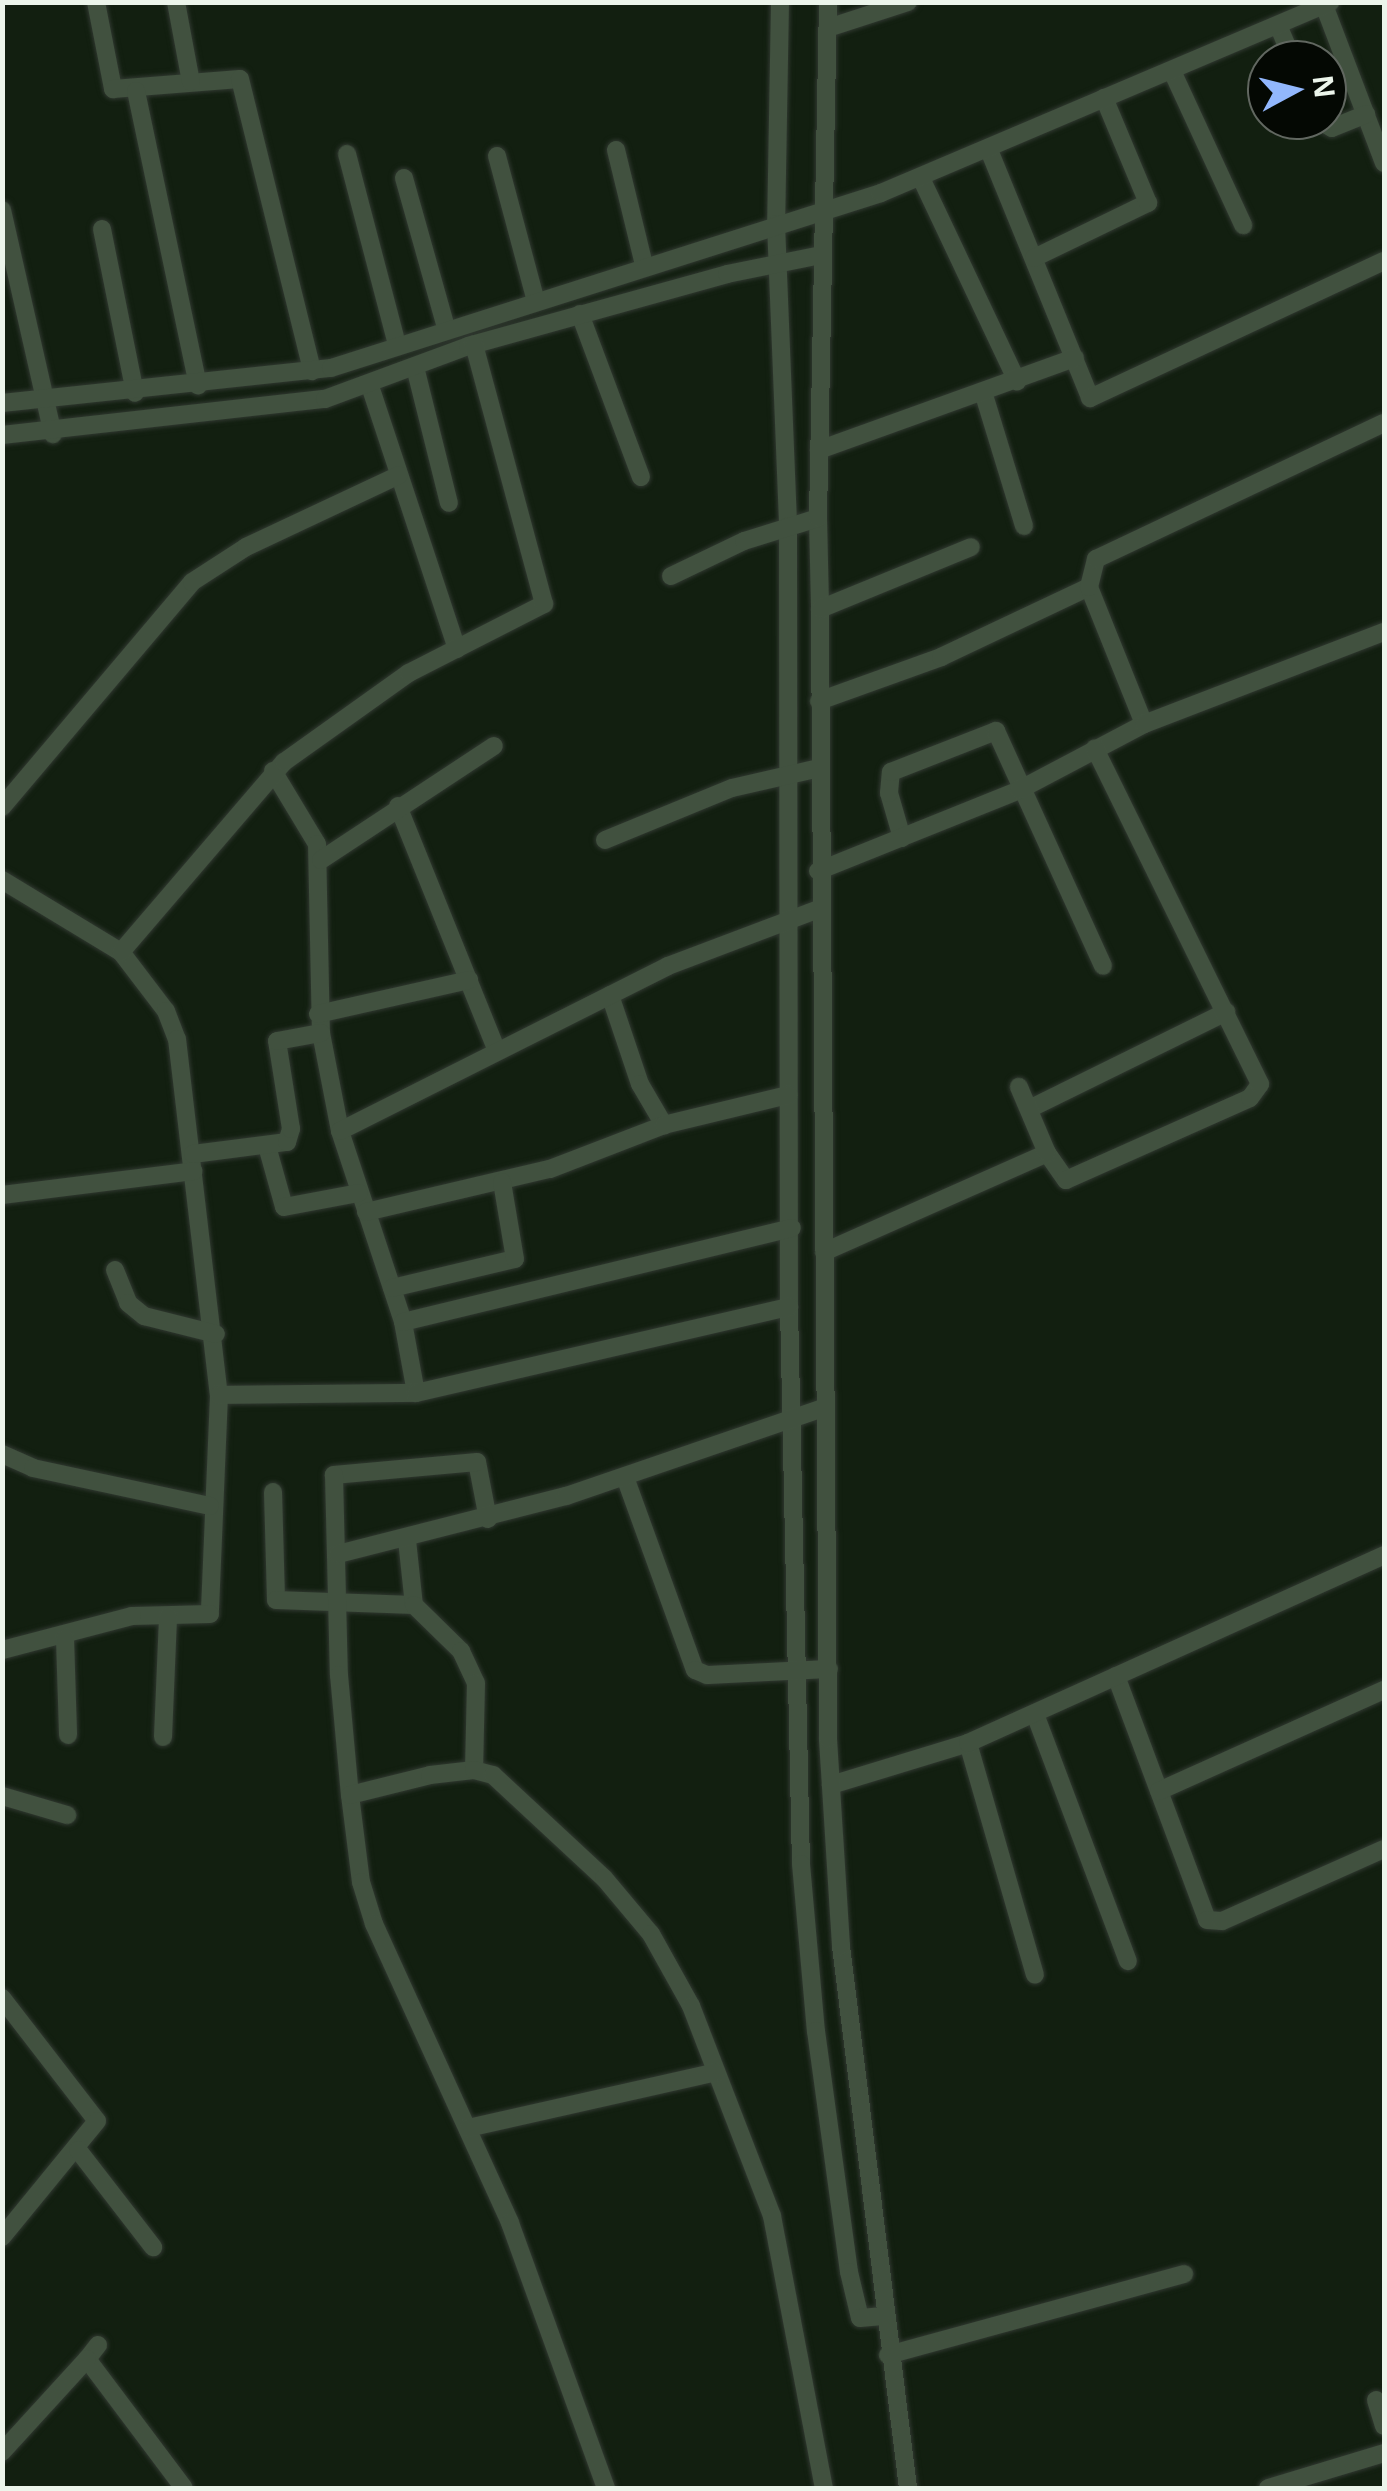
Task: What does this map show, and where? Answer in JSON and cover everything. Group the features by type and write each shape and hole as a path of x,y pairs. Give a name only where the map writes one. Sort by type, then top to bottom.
{"street":[{"path":"96,2 108,80 117,91 240,79 312,370"},
{"path":"176,2 191,82"},
{"path":"780,2 776,224 788,526 787,920 792,1228 789,1307 801,1864 827,2124 858,2315 883,2316"},
{"path":"828,2 821,214 818,871 831,1784 842,1946 883,2316 908,2488"},
{"path":"828,28 908,2"},
{"path":"2,402 198,386 312,370 776,224 821,214 921,178 1327,4 1384,162"},
{"path":"1278,25 1284,40"},
{"path":"1172,71 1243,225"},
{"path":"136,91 198,386"},
{"path":"1034,258 1148,203 1104,98"},
{"path":"1347,122 1366,114"},
{"path":"616,150 644,265"},
{"path":"989,150 1090,398 1384,262"},
{"path":"347,154 396,344"},
{"path":"497,156 536,298"},
{"path":"404,178 446,327"},
{"path":"921,178 1017,382"},
{"path":"2,210 41,400 53,434"},
{"path":"102,229 135,392"},
{"path":"2,436 270,410 370,386 474,344 580,314 778,262 821,255"},
{"path":"580,314 641,477"},
{"path":"121,952 273,771 409,673 544,604 474,344"},
{"path":"819,450 984,395 1075,358"},
{"path":"416,368 449,503"},
{"path":"370,386 457,649"},
{"path":"984,395 1024,526"},
{"path":"1144,724 1089,587 1096,559 1384,424"},
{"path":"2,807 192,582 232,554 399,475"},
{"path":"670,576 788,526 818,518"},
{"path":"820,608 971,547"},
{"path":"819,701 940,657 1089,587"},
{"path":"818,871 1019,790 1144,724 1384,632"},
{"path":"902,838 888,785 898,767 996,731 1019,790 1103,966"},
{"path":"321,860 494,746"},
{"path":"1019,1086 1046,1153 1066,1180 1250,1098 1259,1076 1095,748"},
{"path":"605,840 685,805 787,773 819,768"},
{"path":"273,771 304,816 321,860 319,1023 340,1131 403,1322 416,1394"},
{"path":"398,806 497,1051"},
{"path":"2,880 121,952 150,984 177,1039 216,1334 219,1395 210,1506 210,1614 103,1622 65,1638 2,1650"},
{"path":"340,1131 610,995 820,909"},
{"path":"2,1195 193,1163 287,1142 290,1135 276,1042 319,1023 469,980"},
{"path":"610,995 640,1084 664,1125"},
{"path":"1028,1110 1226,1012"},
{"path":"366,1212 502,1182 664,1125 788,1095"},
{"path":"266,1146 284,1207 359,1193"},
{"path":"824,1252 1046,1153"},
{"path":"392,1288 515,1258 502,1182"},
{"path":"403,1322 792,1228"},
{"path":"115,1270 128,1302 144,1316 216,1334"},
{"path":"219,1395 416,1394 789,1307"},
{"path":"338,1554 488,1519 626,1477 823,1408"},
{"path":"2,1454 32,1468 210,1506"},
{"path":"488,1519 476,1462 337,1473 331,1484 350,1795 374,1924 468,2128 606,2488"},
{"path":"626,1477 688,1663 707,1676 829,1669"},
{"path":"273,1492 276,1600 414,1605"},
{"path":"408,1540 414,1605 470,1666 478,1712 474,1770"},
{"path":"831,1784 968,1743 1384,1556"},
{"path":"163,1738 168,1616"},
{"path":"65,1638 68,1735"},
{"path":"1116,1676 1212,1922 1384,1848"},
{"path":"1159,1791 1384,1690"},
{"path":"1035,1714 1128,1961"},
{"path":"968,1743 1034,1975"},
{"path":"350,1795 474,1770 516,1790 651,1934 691,2006 753,2157 782,2250 824,2488"},
{"path":"2,1796 67,1815"},
{"path":"2,2237 78,2150 96,2116 3,2000"},
{"path":"468,2128 716,2072"},
{"path":"78,2150 153,2247"},
{"path":"888,2356 1184,2274"},
{"path":"2,2452 92,2352 184,2488"},
{"path":"1376,2400 1384,2426"},
{"path":"1268,2488 1384,2454"}]}
